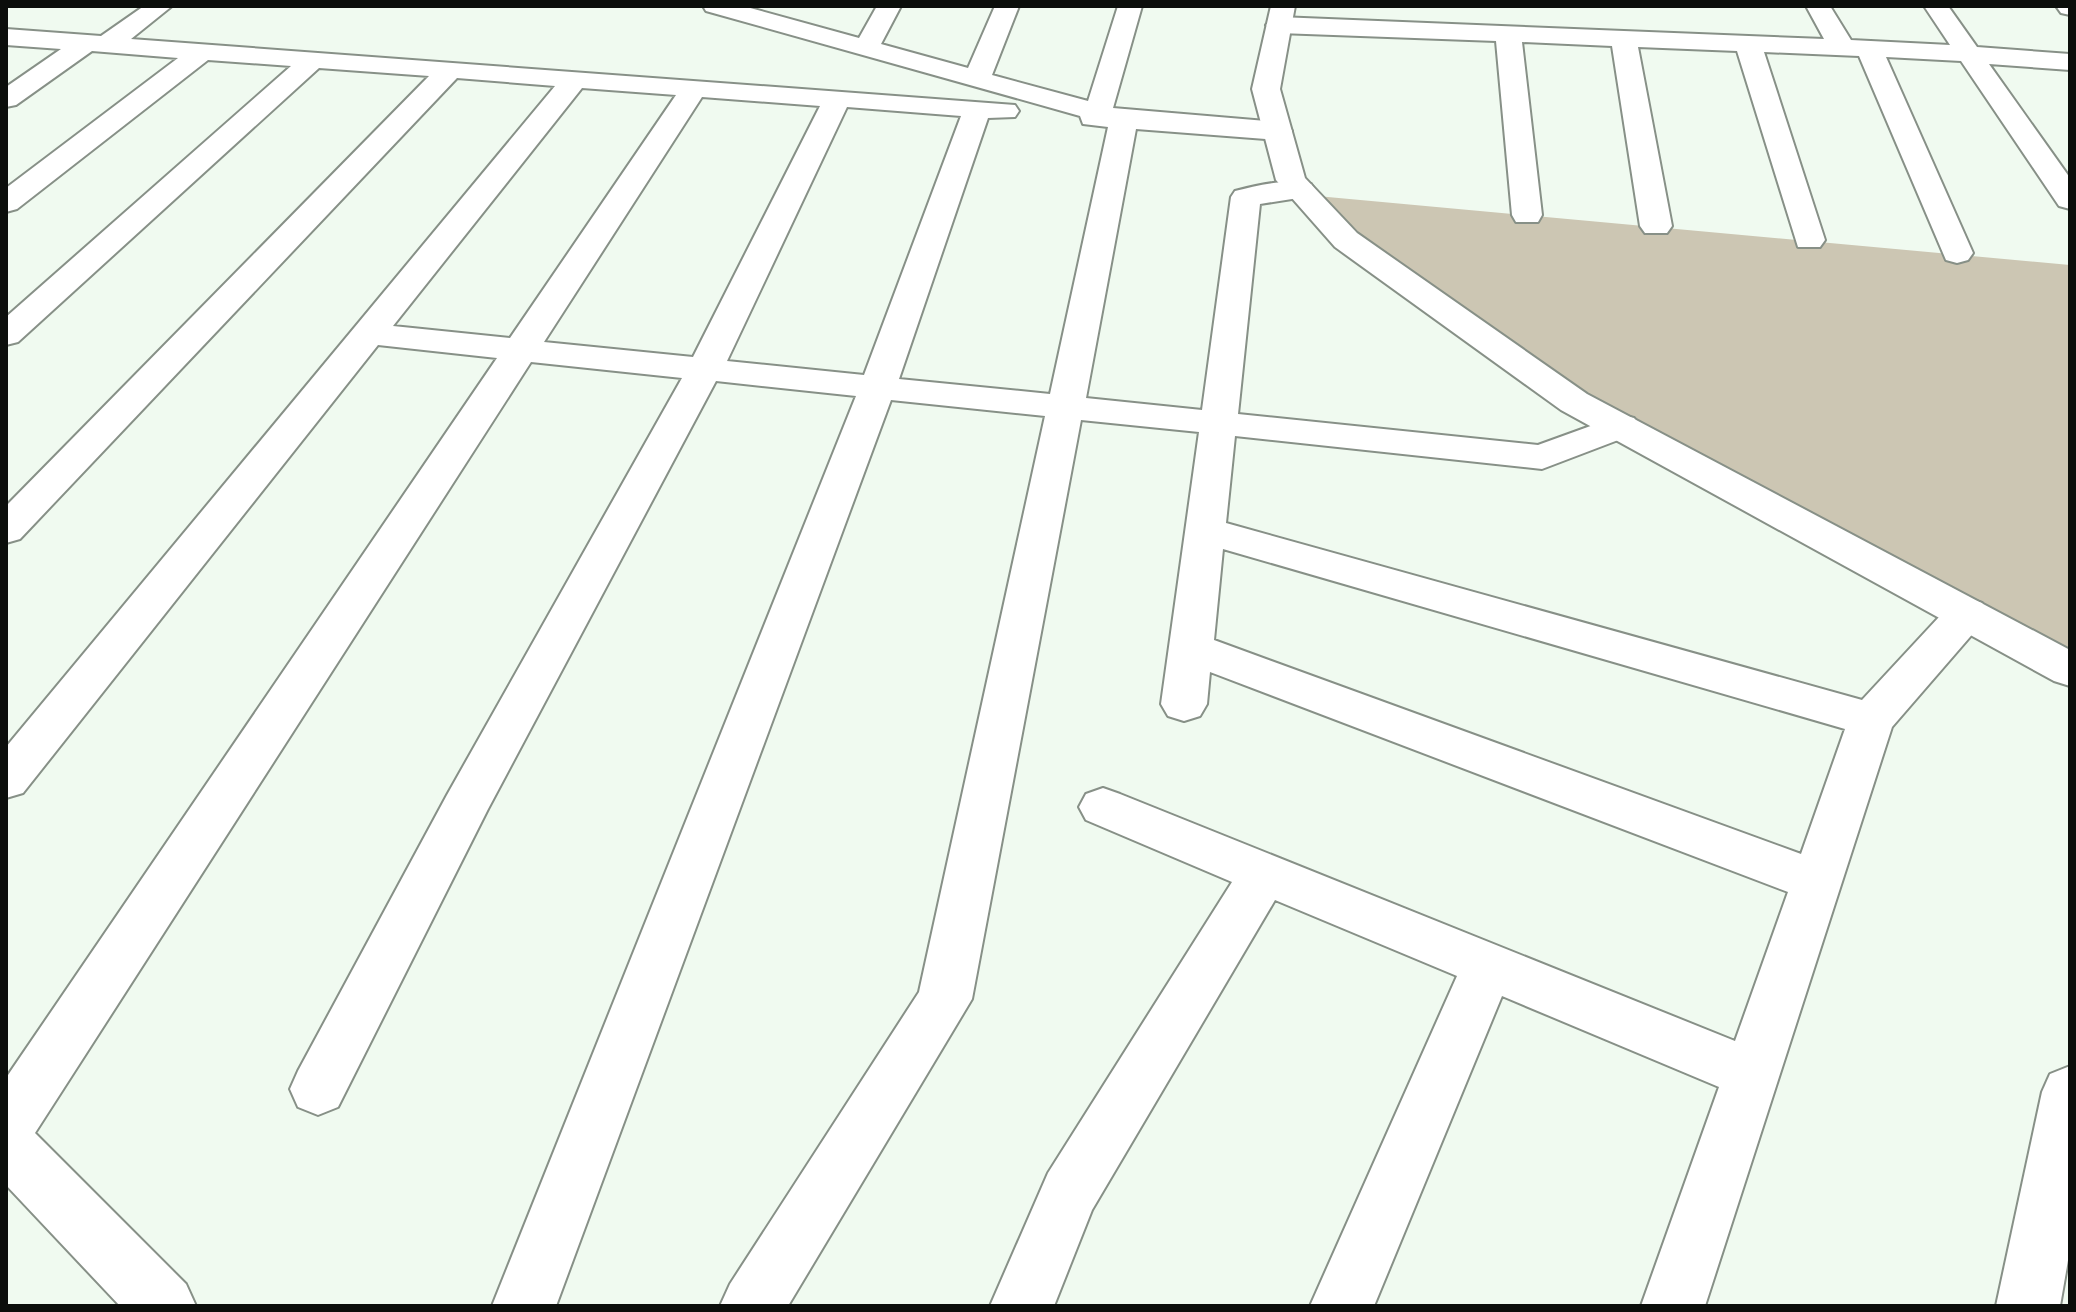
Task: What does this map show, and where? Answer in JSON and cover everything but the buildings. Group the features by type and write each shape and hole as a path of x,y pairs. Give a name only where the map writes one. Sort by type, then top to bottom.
{"street":[{"path":"6,99 160,6"},
{"path":"715,6 762,12 866,48 977,94"},
{"path":"866,48 889,6"},
{"path":"524,1306 878,387 1007,6"},
{"path":"752,1306 945,999 1066,407 1130,6"},
{"path":"1573,6 1583,36"},
{"path":"1818,6 1855,48 1957,253"},
{"path":"1936,6 2070,200"},
{"path":"2070,62 1972,54 1508,33 1281,15 1266,89 1291,180 1346,240 1574,402 2070,670"},
{"path":"1705,18 1717,42"},
{"path":"1508,33 1527,215"},
{"path":"6,37 837,99 977,94 1111,116 1278,131"},
{"path":"1623,37 1656,226"},
{"path":"1748,43 1809,240"},
{"path":"6,203 202,52"},
{"path":"6,335 313,60"},
{"path":"6,530 450,70"},
{"path":"6,780 575,79"},
{"path":"6,1127 694,88"},
{"path":"318,1089 464,808 705,369 837,99"},
{"path":"1184,704 1246,197 1300,190"},
{"path":"368,334 1542,457 1621,426"},
{"path":"1205,530 1871,720"},
{"path":"1673,1306 1871,720 1967,613"},
{"path":"1191,648 1816,881"},
{"path":"1103,807 1752,1074"},
{"path":"1022,1306 1069,1193 1264,873"},
{"path":"1342,1306 1488,966"},
{"path":"2028,1306 2070,1092"},
{"path":"6,1144 164,1306"}],"shaded area":[{"path":"1306,195 2070,265 2070,668 1573,401"}]}
